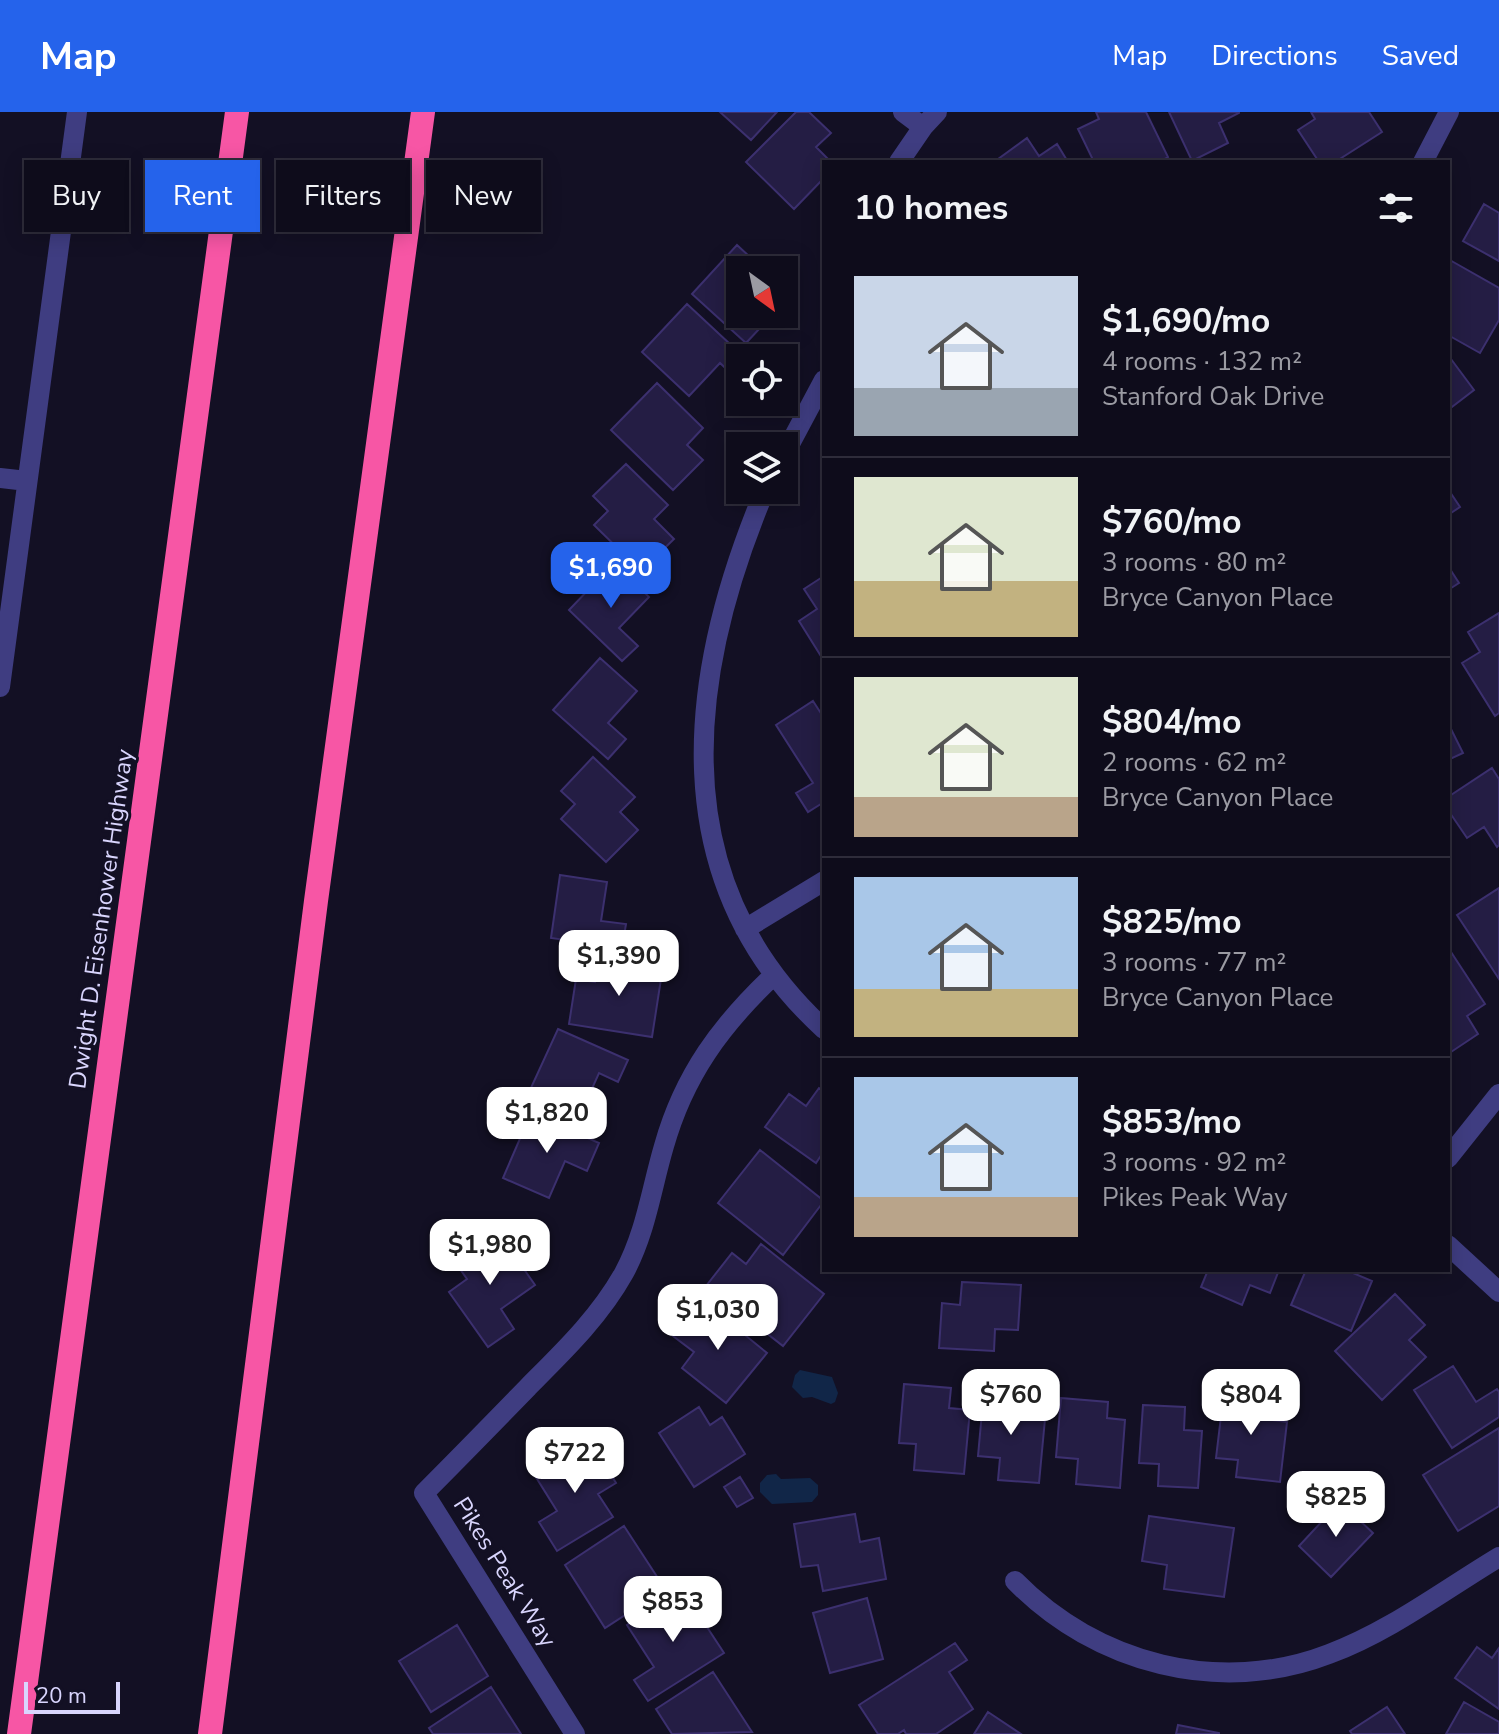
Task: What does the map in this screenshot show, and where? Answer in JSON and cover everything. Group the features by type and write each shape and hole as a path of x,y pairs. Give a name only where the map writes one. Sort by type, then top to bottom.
{"highway":[{"name":"Dwight D. Eisenhower Highway","path":"19,1734 237,112"},
{"path":"210,1734 316,901 423,112"}],"street":[{"path":"0,687 77,112"},
{"path":"900,160 930,120 903,112"},
{"path":"1424,160 1449,112"},
{"path":"796,432 822,384"},
{"path":"0,478 27,481"},
{"path":"759,504 740,549 721,615 708,682 703,734 706,800 715,850 730,897 745,929 774,975 822,1027"},
{"path":"745,929 822,882"},
{"name":"Pikes Peak Way","path":"575,1734 424,1493 594,1319 624,1274 635,1250 652,1199 669,1128 688,1084 711,1044 774,975"},
{"path":"1450,1155 1499,1094"},
{"path":"1450,1247 1499,1292"},
{"path":"1015,1581 1030,1597 1068,1626 1109,1648 1157,1665 1208,1673 1233,1673 1308,1662 1332,1653 1377,1631 1499,1557"}],"water":[{"path":"800,1370 832,1377 838,1393 835,1402 831,1404 812,1397 803,1398 792,1387"},
{"path":"776,1474 781,1479 810,1478 818,1485 818,1495 812,1502 772,1504 760,1492 760,1483 767,1475"}],"building":[{"path":"720,112 777,112 751,140"},
{"path":"796,112 809,112 831,133 816,147 829,160 822,160 822,180 794,209 746,162"},
{"path":"1096,112 1146,112 1168,157 1163,160 1093,160 1078,129 1099,119"},
{"path":"1169,112 1239,112 1219,123 1228,143 1192,160"},
{"path":"1311,112 1369,112 1382,132 1338,160 1318,160 1298,130 1315,119"},
{"path":"1027,138 1039,156 1057,144 1067,160 997,160"},
{"path":"1484,204 1499,213 1499,261 1463,241"},
{"path":"737,245 749,256 727,256"},
{"path":"726,257 726,325 692,294"},
{"path":"1450,260 1499,288 1499,320 1480,353 1450,336"},
{"path":"687,304 730,344 726,344 726,369 720,363 689,396 642,352"},
{"path":"729,328 760,328 746,343"},
{"path":"1450,358 1474,390 1450,408"},
{"path":"657,383 703,428 687,445 703,460 673,490 611,430"},
{"path":"626,464 668,505 654,519 674,539 641,571 594,525 608,511 593,496"},
{"path":"1450,492 1460,507 1450,514"},
{"path":"614,563 649,597 619,628 638,646 622,661 569,610"},
{"path":"1450,569 1459,583 1450,589"},
{"path":"822,577 822,658 799,621 817,609 804,589"},
{"path":"1499,613 1499,713 1495,716 1462,663 1480,652 1468,632"},
{"path":"600,658 637,691 608,723 626,739 608,759 553,710"},
{"path":"813,701 822,715 822,803 808,812 796,793 813,783 776,725"},
{"path":"1450,727 1463,753 1450,759"},
{"path":"593,757 635,797 620,812 638,830 606,862 561,819 575,804 561,791"},
{"path":"1492,768 1499,779 1497,847 1484,827 1467,838 1450,813 1450,796"},
{"path":"560,875 607,882 601,921 626,924 622,948 551,938"},
{"path":"1499,888 1499,979 1457,915"},
{"path":"1450,953 1485,1004 1467,1016 1478,1034 1450,1053"},
{"path":"599,956 663,966 652,1037 569,1024 576,979 595,982"},
{"path":"558,1029 628,1060 618,1082 599,1073 581,1113 530,1090"},
{"path":"819,1088 822,1090 822,1154 816,1163 765,1127 789,1094 806,1106"},
{"path":"531,1113 599,1143 587,1171 565,1161 549,1198 503,1178"},
{"path":"760,1150 822,1199 822,1204 783,1255 718,1203"},
{"path":"498,1232 535,1285 501,1309 514,1329 488,1347 449,1292 467,1279 455,1262"},
{"path":"761,1244 824,1294 783,1346 706,1286 732,1253 746,1264"},
{"path":"1207,1272 1278,1272 1270,1293 1250,1285 1242,1305 1201,1287"},
{"path":"1305,1272 1351,1272 1372,1281 1351,1331 1291,1305"},
{"path":"962,1282 1021,1285 1018,1330 995,1329 994,1351 939,1348 942,1303 960,1305"},
{"path":"1395,1294 1425,1325 1409,1340 1426,1357 1382,1400 1335,1351"},
{"path":"702,1300 767,1353 726,1403 682,1368 694,1352 673,1336"},
{"path":"1453,1366 1476,1402 1497,1389 1499,1417 1452,1448 1414,1390"},
{"path":"904,1384 951,1388 949,1408 970,1410 964,1474 914,1470 916,1444 899,1443"},
{"path":"984,1390 1027,1394 1025,1417 1045,1419 1039,1483 998,1480 1000,1458 978,1456"},
{"path":"1224,1391 1267,1396 1264,1419 1287,1422 1280,1482 1236,1477 1238,1460 1216,1458"},
{"path":"1061,1398 1108,1402 1107,1418 1125,1420 1120,1488 1076,1484 1078,1459 1056,1457"},
{"path":"1143,1405 1185,1407 1184,1430 1202,1431 1198,1488 1158,1486 1159,1464 1139,1463"},
{"path":"699,1407 710,1425 722,1417 745,1454 694,1487 659,1433"},
{"path":"1499,1428 1499,1506 1458,1531 1423,1475"},
{"path":"590,1440 616,1483 598,1494 613,1517 557,1551 539,1522 557,1511 534,1474"},
{"path":"740,1477 753,1498 737,1507 724,1487"},
{"path":"1340,1502 1373,1533 1331,1577 1299,1546"},
{"path":"855,1514 860,1542 879,1538 886,1579 823,1591 818,1565 801,1567 794,1524"},
{"path":"1149,1516 1234,1528 1224,1597 1164,1589 1167,1565 1142,1561"},
{"path":"624,1526 665,1589 605,1628 565,1565"},
{"path":"682,1589 724,1653 648,1701 634,1680 654,1667 627,1625"},
{"path":"867,1598 883,1659 830,1673 813,1613"},
{"path":"457,1625 488,1676 431,1712 399,1661"},
{"path":"955,1643 967,1660 949,1672 973,1709 936,1734 906,1734 904,1730 898,1734 878,1734 859,1705"},
{"path":"1477,1647 1492,1658 1499,1648 1499,1709 1455,1678"},
{"path":"713,1672 752,1732 672,1734 656,1709"},
{"path":"491,1687 521,1734 433,1734 429,1728"},
{"path":"1464,1702 1499,1722 1499,1734 1446,1734"},
{"path":"1387,1707 1405,1734 1352,1734 1350,1731"},
{"path":"988,1712 1021,1734 974,1734"},
{"path":"1178,1725 1219,1733 1219,1734 1176,1734"}]}
